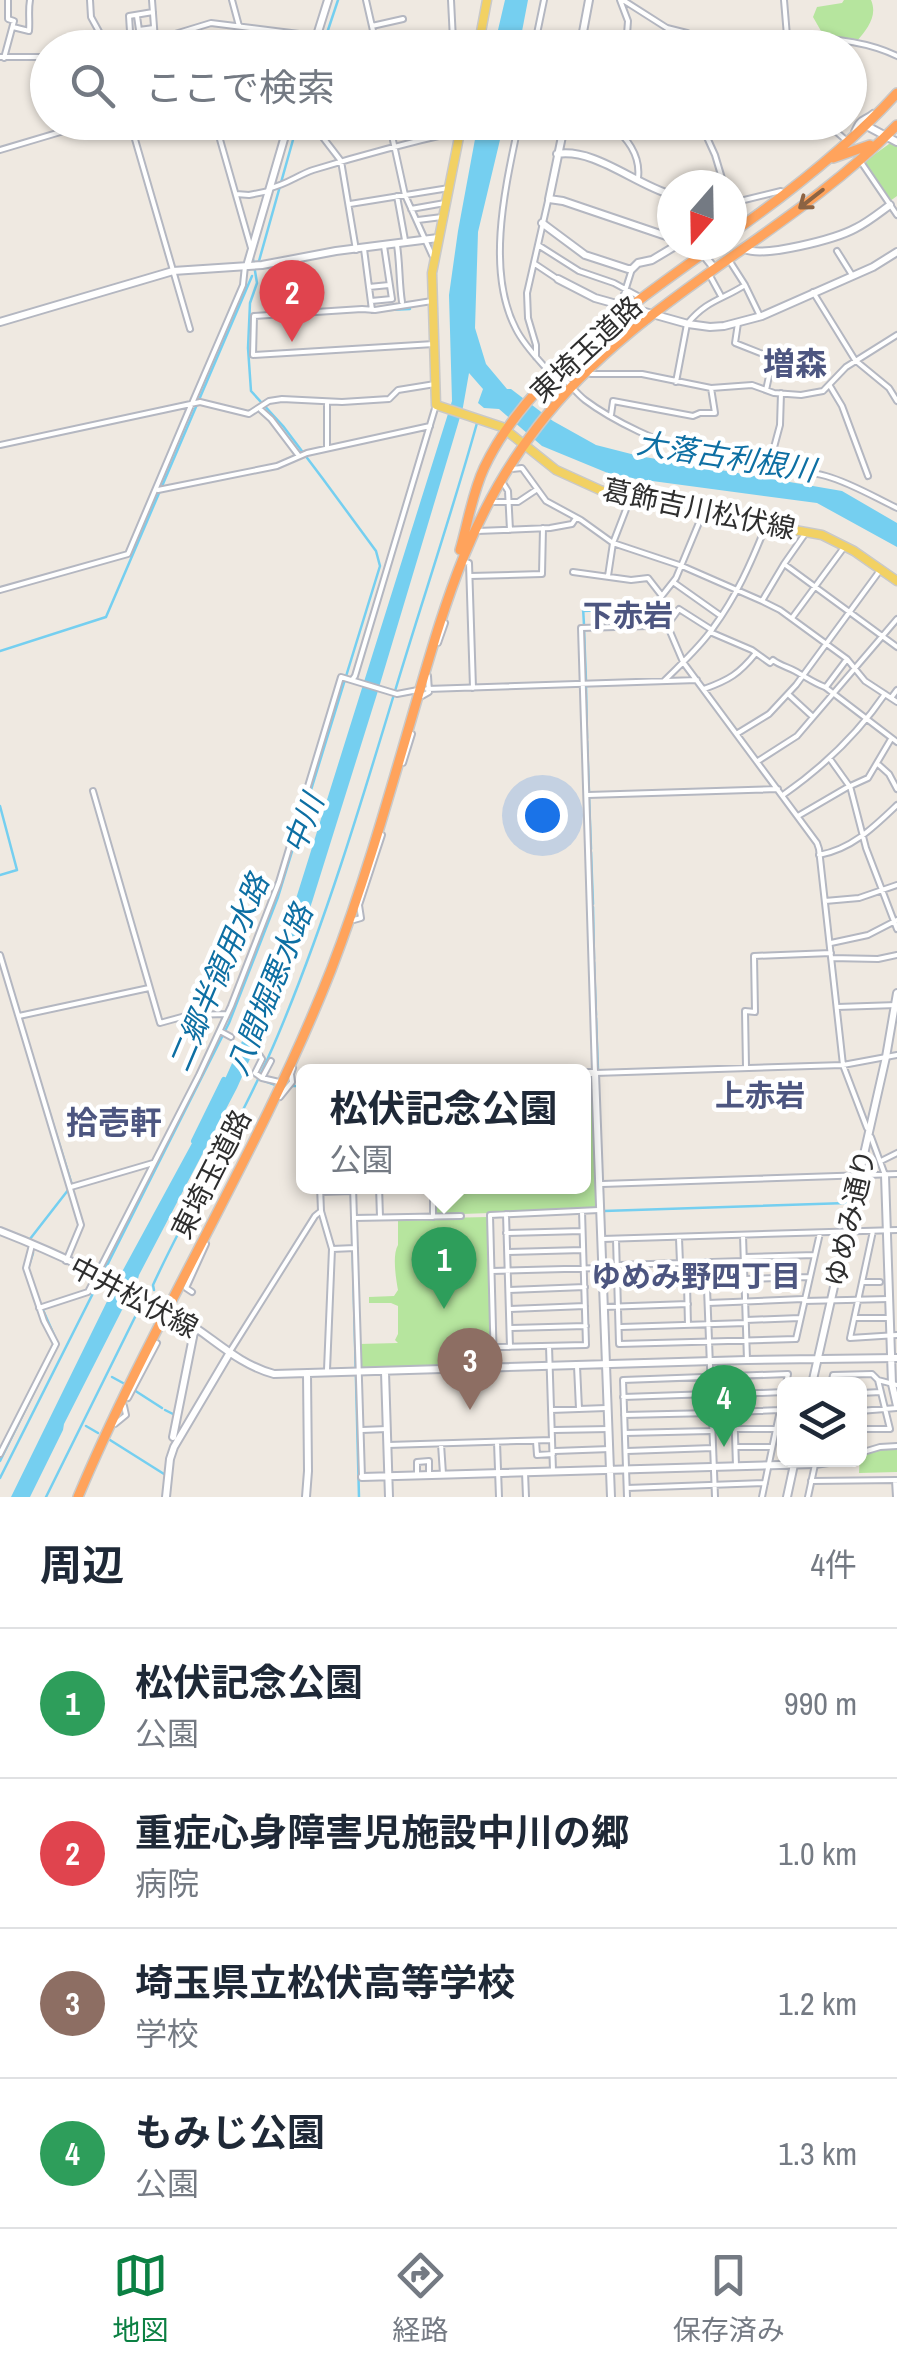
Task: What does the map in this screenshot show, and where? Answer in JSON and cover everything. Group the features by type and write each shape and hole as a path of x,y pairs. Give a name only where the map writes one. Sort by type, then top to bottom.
{"highway":[{"path":"867,123 897,90"},
{"name":"東埼玉道路","path":"747,247 842,175 897,125"},
{"path":"815,169 886,137"},
{"path":"747,222 846,140"},
{"name":"東埼玉道路","path":"81,1497 116,1412 287,1082 360,888 425,689 436,634 486,465 508,429 554,374 623,308 694,260"},
{"name":"東埼玉道路","path":"436,634 464,553 525,443 570,388 630,333 730,260"}],"main road":[{"path":"481,30 487,0"},
{"path":"439,407 434,384 434,256 458,140"},
{"name":"葛飾吉川松伏線","path":"439,407 508,429 566,475 600,490 630,500 807,532 845,546 897,581"}],"street":[{"path":"8,0 8,20 14,21 2,58 30,57"},
{"path":"13,26 29,30 30,0"},
{"path":"90,0 91,17 98,30"},
{"path":"137,14 138,30 154,28 152,0"},
{"path":"232,0 239,26"},
{"path":"318,30 328,0"},
{"path":"366,0 373,30"},
{"path":"451,0 453,30"},
{"path":"538,30 544,0"},
{"path":"584,30 589,0"},
{"path":"621,0 677,30"},
{"path":"621,0 627,30"},
{"path":"784,0 786,30"},
{"path":"129,30 129,16 152,12"},
{"path":"372,26 403,18"},
{"path":"189,30 211,23 267,30"},
{"path":"867,46 897,56"},
{"path":"867,116 897,90"},
{"path":"867,128 897,142"},
{"path":"0,150 34,140"},
{"path":"135,140 190,329"},
{"path":"220,140 252,250"},
{"path":"0,590 128,554 251,266 252,250 274,188 284,140"},
{"path":"324,140 341,162 372,310"},
{"path":"392,140 405,195 434,256"},
{"path":"236,194 250,195 304,173 423,140"},
{"path":"516,140 500,245 501,281 514,326 544,366 611,415 698,455 827,476 897,508"},
{"path":"536,357 527,300 560,140"},
{"path":"627,140 640,172 636,181"},
{"path":"707,140 718,170"},
{"path":"557,154 586,155 657,190"},
{"path":"861,162 894,202 897,215"},
{"path":"350,204 448,188"},
{"path":"747,200 785,193"},
{"path":"397,196 402,302"},
{"path":"549,199 657,233"},
{"path":"747,250 764,253 838,236 862,225 894,202"},
{"path":"411,209 445,203"},
{"path":"418,220 442,217"},
{"path":"542,223 585,256 632,269"},
{"path":"0,322 174,271 251,266 438,238"},
{"path":"538,245 579,271 638,296"},
{"path":"371,302 392,298 384,246"},
{"path":"838,251 852,275"},
{"path":"535,264 595,298 710,327 760,316 897,252"},
{"path":"623,308 632,269 657,257"},
{"path":"706,260 721,297"},
{"path":"730,260 760,316"},
{"path":"370,287 398,278"},
{"path":"676,382 687,324 701,307 745,285"},
{"path":"813,292 855,360 889,388 897,401"},
{"path":"432,301 372,310 254,316 253,354 434,344"},
{"path":"738,323 735,343 772,358 766,390"},
{"path":"590,374 642,374 711,388 752,385 801,395 824,391 855,360 897,335"},
{"path":"0,445 195,403 246,414 286,399 390,399 398,390 434,384"},
{"path":"830,386 842,406 868,476"},
{"path":"611,415 614,402 693,416 700,412 715,413 711,388"},
{"path":"768,466 780,425 781,393"},
{"path":"327,402 327,448"},
{"path":"261,407 299,456"},
{"path":"352,680 439,407"},
{"path":"154,491 277,466 308,452 430,426"},
{"path":"425,689 477,531 512,468 520,466 552,506 614,543 762,600 848,659 865,681 897,702"},
{"path":"503,482 508,490 510,530"},
{"path":"494,497 518,502 536,490"},
{"path":"608,576 614,543 630,500"},
{"path":"638,626 682,566 704,513"},
{"path":"477,531 543,528 572,524 576,518"},
{"path":"664,681 721,616 737,591 767,524"},
{"path":"470,576 542,574 543,528"},
{"path":"762,600 807,532"},
{"path":"791,619 845,546"},
{"path":"465,562 469,563 470,576 473,688"},
{"path":"784,564 897,647"},
{"path":"738,734 769,714 788,694 881,569"},
{"path":"573,572 631,580 648,578 662,596"},
{"path":"672,582 721,616"},
{"path":"658,602 683,662 784,796 820,855 843,1065 885,1174 897,1407 867,1411"},
{"path":"611,1497 582,628 649,626 667,622 679,609 770,664 773,660 826,687 894,741 868,778 798,816"},
{"path":"758,761 797,736 897,620"},
{"path":"704,689 728,681 756,653"},
{"path":"826,687 848,659"},
{"path":"39,1308 86,1294 220,1031 279,882 341,676 393,693 697,680"},
{"path":"784,796 830,759 897,690"},
{"path":"788,694 814,717"},
{"path":"830,759 850,786 866,848 897,929"},
{"path":"878,764 897,789"},
{"path":"587,795 778,789"},
{"path":"93,791 160,1023 189,1015 227,1014"},
{"path":"820,855 864,836 897,805"},
{"path":"825,902 854,899 897,885"},
{"path":"830,944 868,935 896,921"},
{"path":"746,1067 745,1012 755,1012 754,956 878,959 897,955"},
{"path":"0,956 81,1225 66,1260"},
{"path":"19,1016 149,988"},
{"name":"ゆめみ通り","path":"813,1377 886,1058 897,993"},
{"path":"837,1007 896,1005"},
{"path":"220,1031 231,1037"},
{"path":"591,1073 843,1065 897,1055"},
{"path":"260,1056 256,1073 262,1078 296,1082"},
{"path":"262,1078 271,1061"},
{"path":"192,1292 186,1288 206,1242 282,1092 287,1090 287,1082"},
{"path":"881,1161 897,1153"},
{"path":"71,1187 154,1163"},
{"path":"601,1184 897,1174"},
{"path":"320,1194 332,1249 326,1374"},
{"path":"353,1194 362,1477 777,1463"},
{"path":"379,1194 380,1218"},
{"path":"432,1194 433,1216"},
{"path":"494,1368 490,1215 600,1210"},
{"path":"494,1348 586,1345 582,1211"},
{"path":"322,1212 315,1216 229,1354 255,1368 274,1374 326,1374 894,1358"},
{"path":"506,1214 510,1347"},
{"path":"354,1218 461,1216"},
{"path":"600,1240 897,1230"},
{"name":"中井松伏線","path":"0,1231 168,1311 229,1354 172,1454 166,1497"},
{"path":"506,1233 582,1231"},
{"path":"873,1231 850,1338 894,1336"},
{"path":"616,1239 619,1344 709,1342 796,1339 820,1233"},
{"path":"743,1235 747,1360"},
{"path":"679,1237 680,1263"},
{"path":"0,1454 56,1344 26,1268 32,1244"},
{"path":"332,1249 355,1248"},
{"path":"507,1252 583,1250"},
{"path":"617,1265 815,1254"},
{"path":"706,1262 715,1497"},
{"path":"492,1272 602,1268"},
{"path":"617,1285 810,1277"},
{"path":"862,1282 880,1282"},
{"path":"686,1284 688,1325"},
{"path":"508,1290 584,1287"},
{"path":"708,1303 889,1298"},
{"path":"604,1306 688,1304"},
{"path":"509,1309 586,1306"},
{"path":"618,1327 800,1318"},
{"path":"854,1318 890,1318"},
{"path":"510,1328 586,1326"},
{"path":"173,1437 194,1332"},
{"path":"81,1497 116,1422 126,1415 123,1408 156,1343"},
{"path":"549,1346 553,1471"},
{"path":"577,1366 579,1409"},
{"path":"385,1372 389,1497"},
{"path":"306,1374 306,1497"},
{"path":"627,1497 622,1380 788,1374 787,1377"},
{"path":"833,1377 872,1374 878,1380 890,1428 867,1429"},
{"path":"733,1376 736,1466"},
{"path":"878,1380 895,1384"},
{"path":"734,1394 777,1390"},
{"path":"867,1393 881,1392"},
{"path":"623,1397 711,1394"},
{"path":"551,1410 608,1408"},
{"path":"734,1412 777,1410"},
{"path":"624,1415 712,1412"},
{"path":"175,1422 185,1428"},
{"path":"762,1497 777,1424"},
{"path":"360,1430 387,1429"},
{"path":"552,1430 609,1429"},
{"path":"735,1429 776,1429"},
{"path":"625,1433 712,1430"},
{"path":"536,1440 536,1455 610,1450"},
{"path":"388,1445 552,1440"},
{"path":"497,1442 499,1497"},
{"path":"441,1444 443,1475"},
{"path":"867,1451 897,1446"},
{"path":"736,1447 772,1447"},
{"path":"626,1451 712,1448"},
{"path":"418,1476 417,1462 429,1461 429,1475"},
{"path":"787,1497 794,1467"},
{"path":"808,1497 814,1467"},
{"path":"524,1472 526,1497"},
{"path":"811,1482 896,1480 896,1497"},
{"path":"627,1488 765,1483"},
{"path":"696,1485 697,1497"}],"green space":[{"path":"871,0 872,17 866,30 820,30 813,17 817,7"},
{"path":"889,144 897,144 897,196 890,201 864,162"},
{"path":"591,1077 596,1077 599,1209 435,1215 434,1194 591,1194"},
{"path":"488,1217 492,1366 360,1371 359,1344 398,1343 398,1306 369,1303 369,1297 394,1296 398,1290 398,1219"},
{"path":"897,1449 897,1472 859,1473 859,1467 867,1467 867,1453"}],"water":[{"path":"505,0 528,0 522,30 498,30"},
{"path":"475,140 500,140 478,232 475,328 486,364 507,389 596,445 842,491 897,523 897,547 817,503 615,476 542,446 499,409 484,408 478,403 483,389 469,373 463,407 377,694 286,978 237,1088 30,1497 11,1497 117,1281 216,1099 273,972 452,401 449,295"}],"waterway":[{"path":"328,30 338,0"},
{"path":"259,261 293,140"},
{"name":"二郷半領用水路","path":"0,1478 229,1023 278,897 380,566 376,551 323,479 251,391 250,303 257,283 253,259"},
{"path":"0,651 106,617 252,276"},
{"path":"367,311 410,309"},
{"name":"八間堀悪水路","path":"154,1290 168,1253 264,1067 311,950 355,821 477,423"},
{"path":"628,608 650,606"},
{"path":"583,607 584,625"},
{"path":"583,611 606,610"},
{"path":"584,629 586,681"},
{"path":"586,686 587,738"},
{"path":"587,741 589,792"},
{"path":"589,796 591,849"},
{"path":"0,806 17,870 0,875"},
{"path":"591,852 593,904"},
{"path":"593,907 594,959"},
{"path":"594,962 596,1015"},
{"path":"596,1018 598,1070"},
{"path":"29,1046 72,1185 30,1239"},
{"name":"中川","path":"194,1141 224,1080"},
{"path":"262,1080 278,1086"},
{"path":"291,1086 296,1086"},
{"path":"351,1194 359,1497"},
{"path":"604,1211 847,1203"},
{"path":"29,1265 33,1253"},
{"path":"0,1461 58,1344 43,1310"},
{"name":"八間堀悪水路","path":"46,1497 137,1313 143,1310"},
{"path":"112,1377 123,1383"},
{"path":"134,1390 162,1408"},
{"path":"165,1410 173,1414"},
{"path":"86,1426 98,1433"},
{"path":"110,1440 164,1474"}],"place":[{"name":"重症心身障害児施設中川の郷","path":"292,342"},
{"name":"松伏記念公園","path":"444,1309"},
{"name":"埼玉県立松伏高等学校","path":"470,1410"},
{"name":"もみじ公園","path":"724,1447"}],"district":[{"name":"増森","path":"795,364"},
{"name":"下赤岩","path":"628,616"},
{"name":"上赤岩","path":"760,1096"},
{"name":"拾壱軒","path":"114,1123"},
{"name":"ゆめみ野四丁目","path":"696,1277"}],"water label":[{"name":"大落古利根川","path":"726,457"}]}
